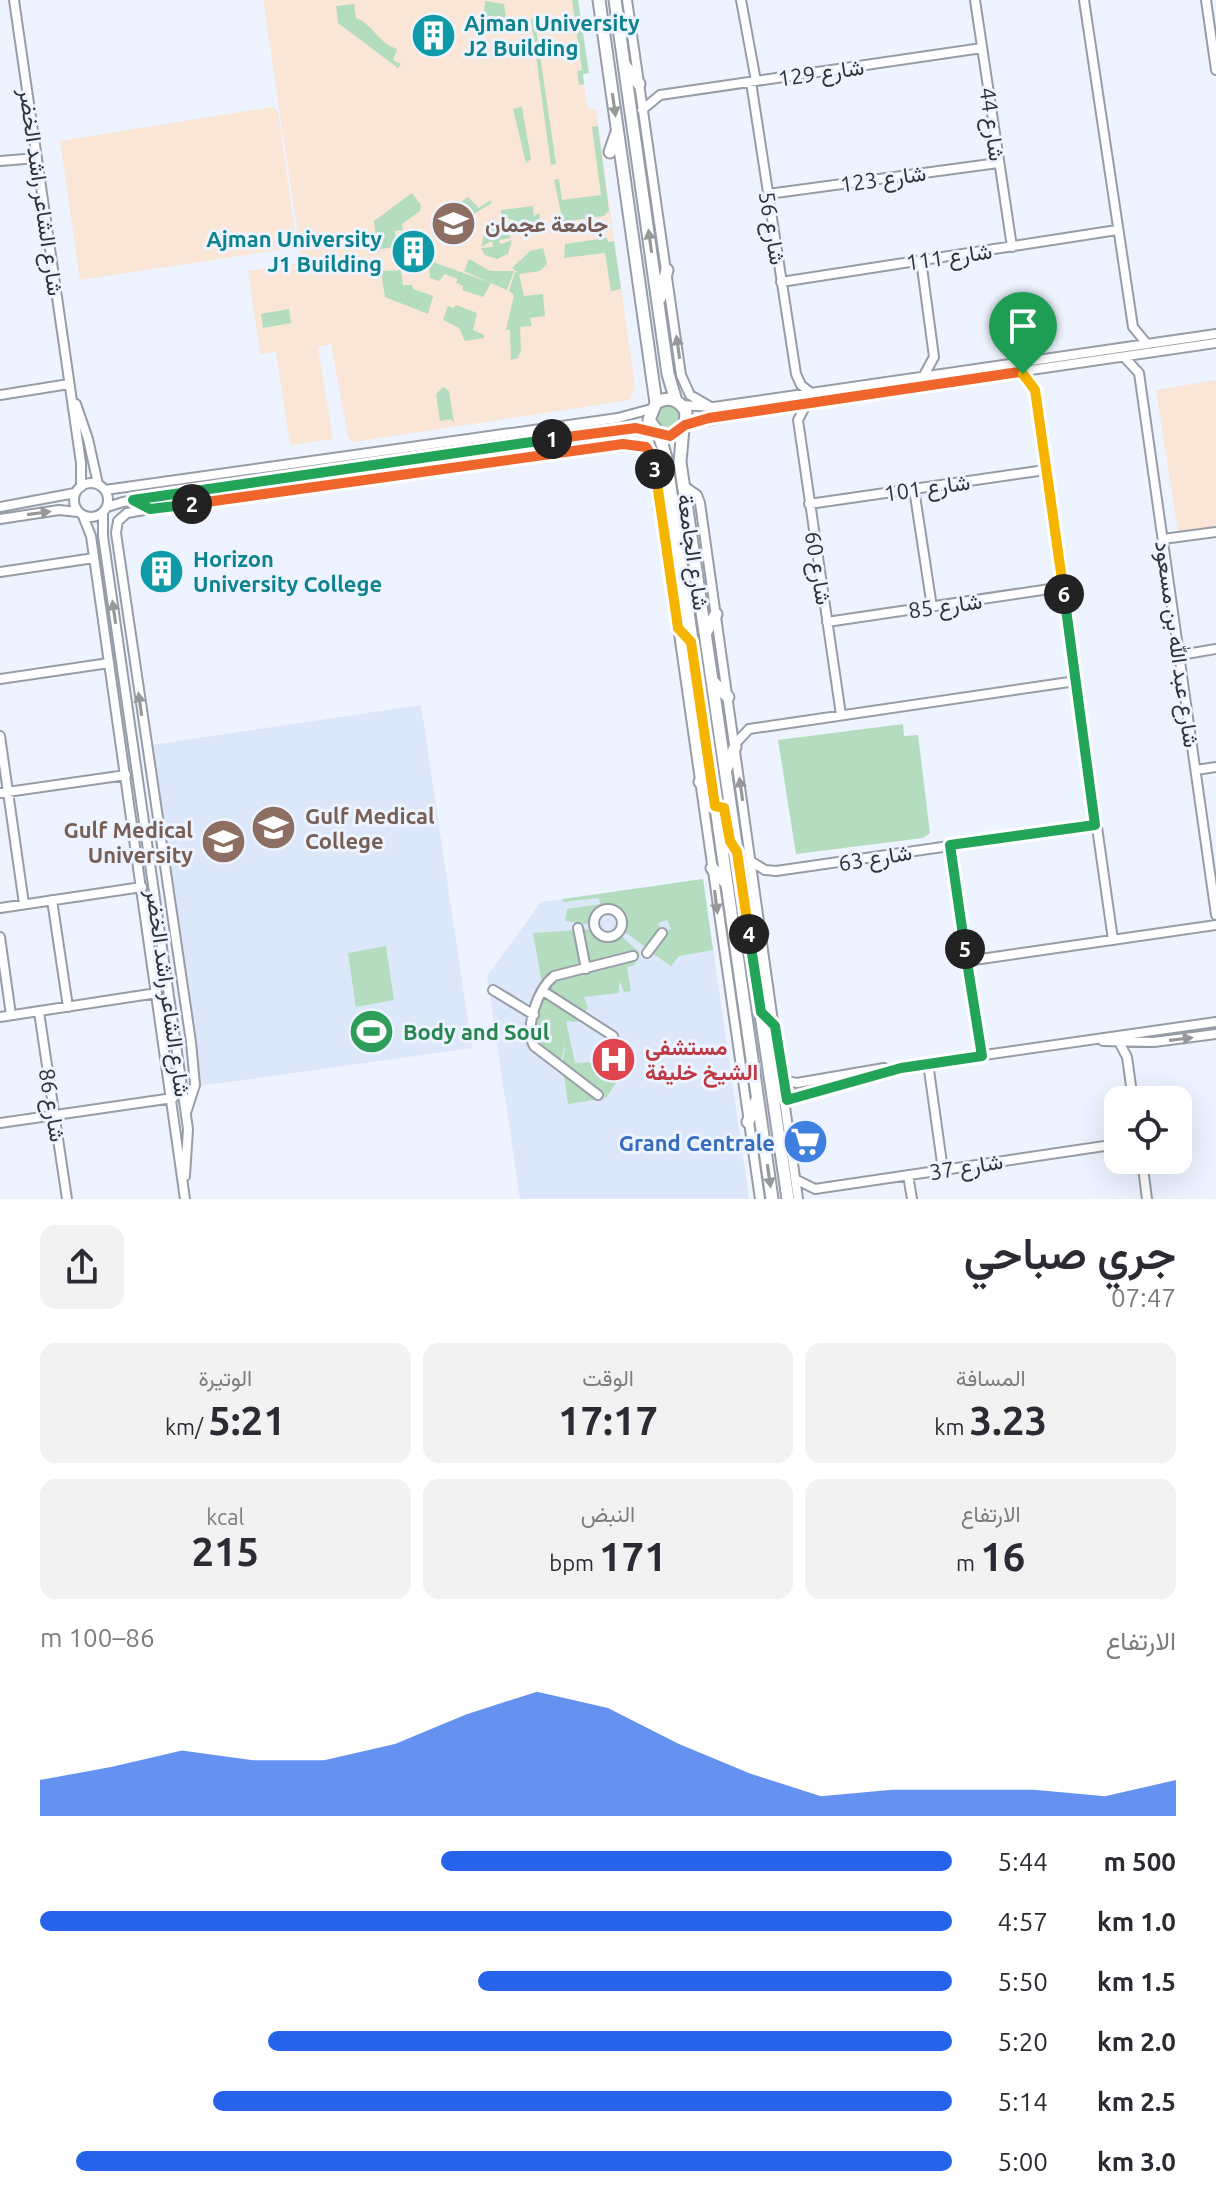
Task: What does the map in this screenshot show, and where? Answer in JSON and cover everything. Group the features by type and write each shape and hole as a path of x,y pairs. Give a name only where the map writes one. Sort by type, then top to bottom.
{"main road":[{"path":"599,0 643,294 654,406 649,420 657,432 670,436 684,426 687,416 670,381 624,64 619,1"},
{"path":"624,64 639,84"},
{"path":"598,69 610,75"},
{"path":"610,152 618,131"},
{"path":"659,303 667,270"},
{"path":"628,279 643,294"},
{"path":"654,406 664,399 679,403"},
{"name":"شارع الجامعة","path":"684,426 679,453 788,1199"},
{"name":"شارع الجامعة","path":"657,432 670,486 772,1199"},
{"path":"660,509 670,486"},
{"path":"706,632 716,614"},
{"path":"678,628 691,642"},
{"path":"713,682 728,697"},
{"path":"726,770 735,746"},
{"path":"700,782 709,763"},
{"path":"715,806 724,808 730,841 737,852"},
{"path":"712,868 727,884"},
{"path":"753,959 762,933"},
{"path":"761,1012 775,1026"},
{"path":"748,1122 758,1098"}],"street":[{"name":"شارع الشاعر راشد الخضر","path":"14,0 81,463 78,490 81,514 90,531 185,1199"},
{"name":"شارع 56","path":"741,0 796,374 801,385 811,393"},
{"name":"شارع 44","path":"975,0 1012,247"},
{"path":"1084,0 1133,327 1148,348"},
{"path":"1206,0 1216,70"},
{"path":"619,1 639,84 683,382 695,399 714,407"},
{"name":"شارع 129","path":"660,95 982,48"},
{"path":"639,84 660,95 642,110"},
{"path":"4,161 36,156"},
{"name":"شارع 123","path":"768,194 998,163"},
{"name":"شارع 111","path":"781,282 1117,230"},
{"path":"921,260 934,357 923,377"},
{"path":"1123,352 1133,327"},
{"path":"684,426 811,393 1123,352 1216,334"},
{"path":"1148,348 1216,343"},
{"path":"1139,373 1148,348"},
{"path":"679,403 714,407 807,403 1046,368 1123,352"},
{"path":"1123,352 1139,373"},
{"path":"934,357 950,373"},
{"path":"1046,368 1039,375 1035,390 1113,940"},
{"path":"1019,372 1035,390"},
{"name":"شارع عبد الله بن مسعود","path":"1139,373 1216,915"},
{"path":"783,402 796,374"},
{"name":"شارع الشاعر راشد الخضر","path":"69,384 87,432 102,487 106,555 189,1138 184,1188"},
{"path":"0,395 69,384"},
{"path":"783,402 798,420 807,403"},
{"path":"0,507 78,490 618,418 654,406"},
{"name":"شارع 60","path":"798,420 841,715"},
{"path":"606,432 623,444"},
{"path":"0,519 59,510 96,518 105,510 133,500 606,432 657,432"},
{"path":"559,451 564,438"},
{"path":"176,1120 182,1123 186,1115 195,1079 116,533 118,521 127,513 150,509 559,451 638,445 651,452 760,1199"},
{"path":"415,459 426,471"},
{"path":"353,480 366,467"},
{"name":"شارع 101","path":"809,504 1045,470"},
{"path":"684,486 699,499 800,1199"},
{"path":"914,489 932,607"},
{"path":"204,490 217,501"},
{"path":"133,500 150,509"},
{"path":"1163,539 1216,532"},
{"path":"106,555 122,572 133,573"},
{"path":"0,572 94,558"},
{"name":"شارع 85","path":"827,622 1063,587"},
{"path":"1180,655 1216,649"},
{"path":"0,679 109,663"},
{"path":"732,720 749,729 1076,681"},
{"path":"735,746 749,729"},
{"path":"0,736 4,792 24,904"},
{"path":"136,764 145,736"},
{"path":"1196,770 1216,767"},
{"path":"4,792 126,775"},
{"path":"141,794 158,815"},
{"name":"شارع 63","path":"752,862 765,870 776,871 1095,825"},
{"path":"950,845 982,1056"},
{"path":"154,887 165,862"},
{"path":"0,908 142,887"},
{"path":"52,900 68,1007"},
{"path":"158,911 175,928"},
{"path":"967,961 1216,925"},
{"path":"578,928 586,969"},
{"path":"647,953 662,933"},
{"path":"0,937 11,1015"},
{"path":"598,1095 534,1046 530,1035 534,1015 543,991 554,976 633,956"},
{"path":"493,990 534,1015"},
{"path":"543,991 613,1036"},
{"path":"0,1017 157,993"},
{"name":"شارع 86","path":"39,1012 67,1199"},
{"path":"783,1080 797,1083 1206,1024 1216,1020"},
{"path":"1090,1040 1140,1042 1213,1036 1206,1024"},
{"path":"1119,1042 1128,1063 1131,1086"},
{"path":"1128,1063 1131,1051 1140,1042"},
{"path":"787,1100 794,1095 928,1063"},
{"path":"928,1063 943,1170"},
{"path":"0,1123 173,1098"},
{"name":"شارع 37","path":"800,1199 815,1189 1104,1146"},
{"path":"1144,1174 1147,1199"},
{"path":"908,1175 912,1199"},
{"path":"796,1180 815,1189"}],"shaded area":[{"name":"جامعة عجمان","path":"263,0 578,0 589,73 583,74 584,84 588,109 596,109 635,386 630,400 353,442 348,437 331,344 318,347 333,439 290,445 276,352 260,354 248,271 302,263"},
{"path":"272,107 278,111 296,241 292,248 80,280 60,141"},
{"path":"1216,380 1216,527 1178,532 1156,390"},
{"path":"421,705 472,1048 200,1086 151,745"},
{"name":"مستشفى الشيخ خليفة","path":"703,879 749,1199 520,1199 487,976 541,902"}],"green space":[{"path":"572,0 578,0 589,73 583,74 584,84 579,85 577,71 582,70"},
{"path":"485,1 504,4 507,25 483,25"},
{"path":"354,4 356,18 397,49 393,60 401,64 398,68 338,23 336,6"},
{"path":"537,18 535,22 556,164 551,165 531,19"},
{"path":"522,107 531,159 526,163 513,109"},
{"path":"598,126 609,211 604,216 563,222 554,180 559,179 562,200 601,195 592,127"},
{"path":"412,193 421,205 420,211 402,224 403,230 395,231 397,247 380,249 378,254 374,221"},
{"path":"468,197 479,208 490,200 492,203 457,224 450,210"},
{"path":"533,206 534,216 539,213 540,222 533,227 501,216 501,210"},
{"path":"495,227 506,230 511,238 499,240 500,244 512,240 508,254 497,259 485,255 481,248 493,247 492,241 481,247 485,231"},
{"path":"607,238 608,242 614,241 621,289 611,291 605,253 564,258 565,244"},
{"path":"543,248 547,264 540,271 519,274 524,296 543,294 545,316 530,318 532,326 520,327 521,350 518,358 511,360 510,330 506,330 514,295 509,291 515,272 519,273 512,268 530,251"},
{"path":"469,259 490,271 514,271 507,290 464,271"},
{"path":"433,262 491,283 483,297 462,290 463,286 456,283 458,279 445,274 439,281 430,278 429,266"},
{"path":"380,266 384,271 401,270 403,285 412,285 413,289 433,296 428,314 385,297"},
{"path":"456,305 477,313 473,330 484,335 484,338 465,341 459,328 443,320 448,306 454,308"},
{"path":"289,309 291,323 263,328 261,314"},
{"path":"443,387 449,391 454,423 451,419 440,421 436,394"},
{"path":"673,402 684,416 678,430 657,430 652,411 655,407"},
{"path":"903,724 904,736 918,735 930,833 923,838 796,854 778,740"},
{"path":"703,879 713,950 679,956 671,966 649,951 663,933 671,929 667,920 658,923 661,932 648,949 622,930 623,918 614,909 598,911 594,925 565,921 567,909 600,904 599,898 563,902 563,899"},
{"path":"582,929 596,930 609,938 619,934 640,953 588,966"},
{"path":"577,930 583,965 542,984 533,933"},
{"path":"386,946 394,1000 356,1007 348,953"},
{"path":"634,958 635,965 627,967 631,991 624,992 619,980 619,993 584,997 588,1008 582,1014 546,990 550,981"},
{"path":"544,995 579,1015 578,1022 566,1021 575,1063 622,1061 628,1065 606,1098 562,1066 566,1042 560,1064 537,1047 531,1033"},
{"path":"567,1073 600,1099 568,1104 564,1076"}],"place":[{"name":"Ajman University J2 Building","path":"433,35"},
{"name":"جامعة عجمان","path":"454,223"},
{"name":"Ajman University J1 Building","path":"413,251"},
{"name":"Horizon University College","path":"162,571"},
{"name":"Gulf Medical College","path":"274,828"},
{"name":"Gulf Medical University","path":"224,842"},
{"name":"Body and Soul","path":"372,1031"},
{"name":"مستشفى الشيخ خليفة","path":"614,1059"},
{"name":"Grand Centrale","path":"806,1142"}],"route":[{"path":"1019,372 1023,374 1035,390 1095,825 950,845 982,1056 901,1068 838,1087 794,1095 787,1100 775,1026 761,1012 737,852 731,845 724,808 715,806 691,642 678,628 654,459 646,447 623,444 559,451 150,509 133,500 627,429 646,429 670,436 680,432 685,425 709,418 1019,372"}]}
